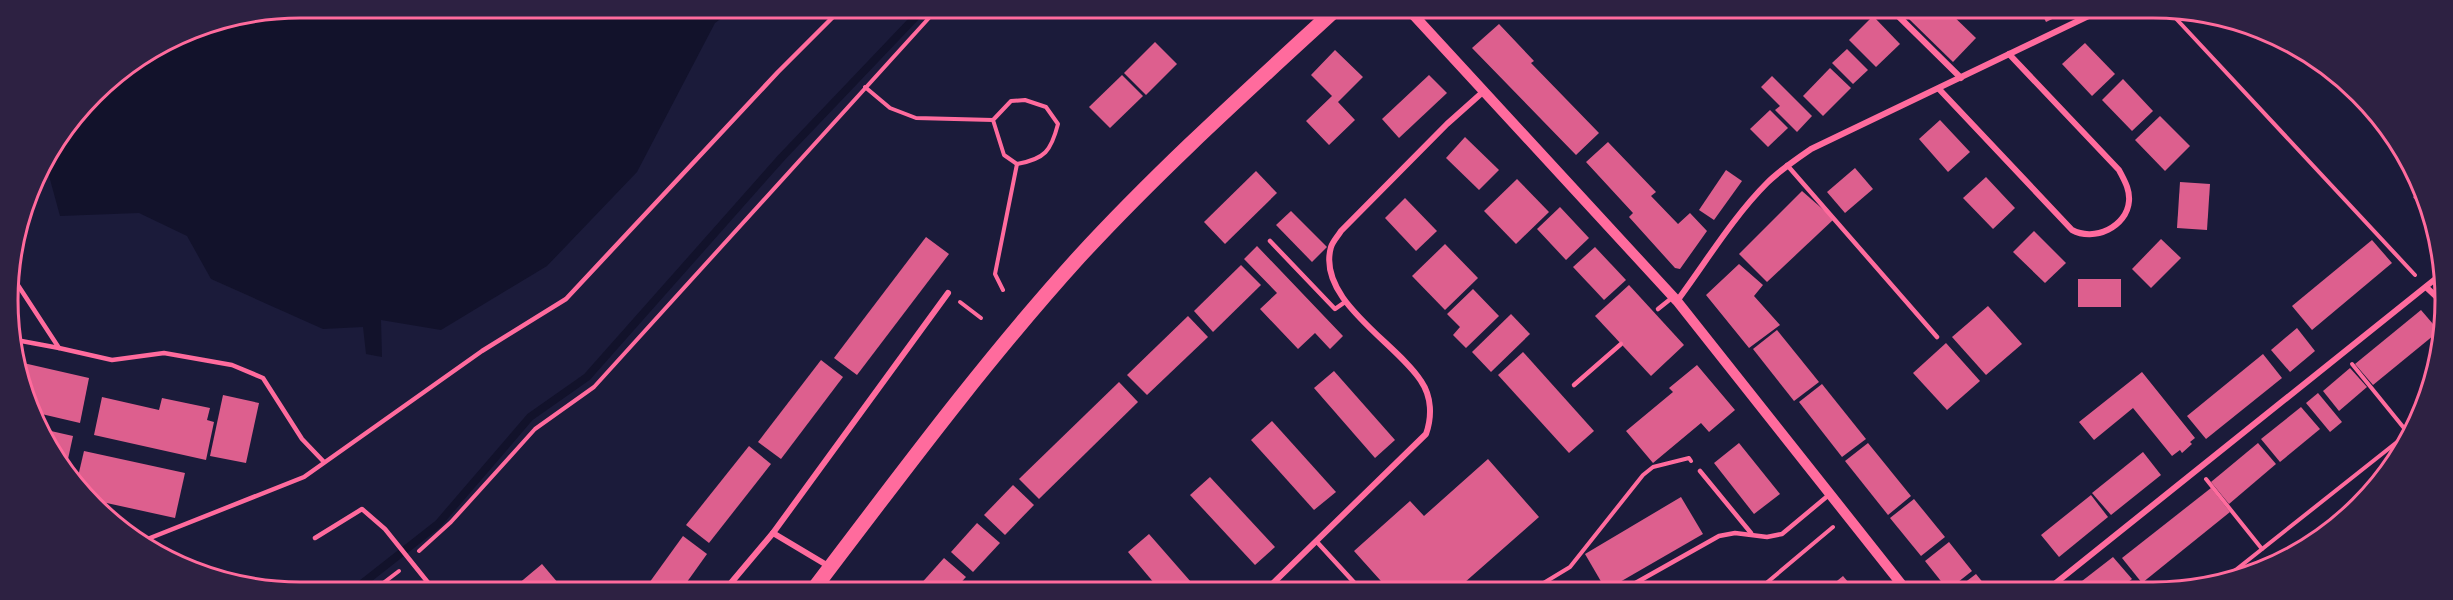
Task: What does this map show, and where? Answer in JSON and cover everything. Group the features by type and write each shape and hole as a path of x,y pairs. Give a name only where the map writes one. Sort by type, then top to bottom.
{"main road":[{"path":"819,582 900,473 995,355 1079,258 1154,178 1326,18"}],"street":[{"path":"1416,18 1675,299 1900,582"},
{"path":"1900,18 1961,78"},
{"path":"1675,299 1766,183 1787,165 1811,150 2084,18"},
{"path":"1940,89 2072,230 2090,236 2103,232 2125,215 2129,203 2129,189 2119,170 2009,54"},
{"path":"1274,582 1426,434 1432,419 1422,381 1346,302 1335,283 1330,265 1331,246 1341,231 1484,91"},
{"path":"2057,582 2434,280"},
{"path":"2426,287 2435,296"},
{"path":"732,582 773,533 948,293"},
{"path":"773,533 830,567"}],"lane":[{"path":"150,538 304,477 482,351 566,299 778,72 832,18"},
{"path":"1787,165 1937,337"},
{"path":"1270,241 1335,309 1346,302"},
{"path":"19,286 59,348"},
{"path":"1658,309 1675,299"},
{"path":"21,341 112,360 164,352 232,365 263,378 302,439 324,462"},
{"path":"1574,385 1621,344"},
{"path":"1700,471 1751,533"},
{"path":"1637,582 1719,536 1751,533 1767,537 1782,534 1830,494"},
{"path":"315,538 362,509 385,529 428,582"},
{"path":"1317,542 1354,582"}],"path":[{"path":"383,582 451,522 535,429 594,387 929,18"},
{"path":"2177,19 2426,287"},
{"path":"865,87 890,108 916,118 993,120 1011,101 1025,100 1046,107 1058,124 1053,143 1037,160 1017,164 1004,155 993,120"},
{"path":"1002,290 995,274 1017,164"},
{"path":"948,293 981,318"},
{"path":"2343,353 2404,429"},
{"path":"2237,569 2395,444"},
{"path":"1545,582 1570,567 1643,475 1653,467 1689,458 1700,471"},
{"path":"2198,469 2262,549"},
{"path":"1767,582 1846,515"}],"shaded area":[{"path":"300,18 722,18 715,23 637,172 547,266 441,330 381,320 382,357 366,354 363,327 323,329 211,279 187,236 139,213 60,216 48,173 76,128 128,76 175,47 209,33 263,20"}],"building":[{"path":"1871,18 1875,18 1900,44 1876,67 1849,40"},
{"path":"1955,18 1976,38 1953,62 1909,19"},
{"path":"1499,24 1534,61 1531,63 1599,133 1576,155 1472,48"},
{"path":"1155,42 1177,64 1146,95 1124,73"},
{"path":"2085,43 2115,74 2092,96 2062,64"},
{"path":"1847,49 1868,70 1853,84 1832,63"},
{"path":"1335,50 1363,77 1338,102 1355,120 1329,145 1306,121 1332,96 1311,75"},
{"path":"1830,68 1851,88 1823,116 1803,96"},
{"path":"1122,75 1143,96 1110,128 1089,107"},
{"path":"1429,75 1447,93 1399,138 1382,119"},
{"path":"1772,76 1812,116 1797,132 1775,110 1780,106 1761,87"},
{"path":"2123,79 2153,111 2132,131 2102,100"},
{"path":"1770,110 1788,128 1768,147 1750,129"},
{"path":"2160,116 2190,146 2165,171 2135,140"},
{"path":"1940,120 1970,152 1948,172 1919,139"},
{"path":"1465,137 1499,170 1479,190 1446,158"},
{"path":"1608,142 1656,192 1651,196 1678,224 1690,213 1707,231 1680,269 1675,268 1629,217 1633,213 1586,162"},
{"path":"1855,168 1873,189 1845,213 1827,192"},
{"path":"1726,170 1742,181 1714,220 1699,210"},
{"path":"1256,171 1277,193 1225,244 1204,222"},
{"path":"1986,177 2015,208 1993,229 1963,198"},
{"path":"1517,179 1549,212 1516,244 1484,211"},
{"path":"2180,182 2210,184 2207,230 2177,228"},
{"path":"1802,191 1834,219 1767,282 1739,254"},
{"path":"1405,198 1437,231 1416,251 1385,218"},
{"path":"1560,207 1589,238 1566,260 1537,229"},
{"path":"1291,211 1327,247 1312,262 1276,225"},
{"path":"2034,231 2066,263 2045,283 2013,252"},
{"path":"926,237 949,254 857,375 834,358"},
{"path":"2161,239 2181,258 2151,288 2132,269"},
{"path":"2372,240 2392,263 2312,330 2292,306"},
{"path":"1445,244 1478,278 1445,310 1412,276"},
{"path":"1257,246 1343,336 1330,349 1315,333 1298,349 1260,309 1277,293 1244,259"},
{"path":"1595,247 1626,280 1604,300 1573,267"},
{"path":"1739,264 1763,285 1754,296 1780,325 1749,348 1706,295"},
{"path":"1241,265 1261,285 1213,332 1194,311"},
{"path":"2078,279 2121,279 2121,307 2078,307"},
{"path":"1629,285 1684,345 1651,376 1595,316"},
{"path":"1473,289 1499,316 1466,348 1453,335 1460,327 1447,314"},
{"path":"1988,306 2022,344 1986,375 1952,337"},
{"path":"2421,310 2434,325 2433,336 2373,385 2355,364"},
{"path":"1511,314 1530,334 1491,372 1472,352"},
{"path":"1188,316 1208,337 1147,395 1127,375"},
{"path":"2297,328 2315,351 2290,372 2271,350"},
{"path":"1777,330 1819,382 1794,401 1753,349"},
{"path":"1946,343 1980,381 1947,410 1913,373"},
{"path":"1523,352 1594,431 1569,453 1498,375"},
{"path":"2263,354 2282,378 2206,439 2187,416"},
{"path":"821,360 843,377 781,459 758,442"},
{"path":"25,363 89,378 80,423 42,414"},
{"path":"1697,365 1735,410 1709,432 1701,423 1653,463 1626,431 1673,392 1669,388"},
{"path":"2350,368 2367,387 2339,411 2323,391"},
{"path":"1334,371 1395,440 1375,458 1314,388"},
{"path":"2142,372 2195,438 2182,453 2180,450 2172,456 2133,408 2094,440 2079,422"},
{"path":"1119,382 1138,402 1039,499 1019,479"},
{"path":"1822,384 1866,439 1842,457 1799,402"},
{"path":"2318,393 2342,422 2330,432 2306,403"},
{"path":"223,395 259,403 246,463 210,456"},
{"path":"102,397 159,410 162,398 210,408 207,420 214,422 206,460 94,435"},
{"path":"2301,407 2320,429 2280,462 2261,439"},
{"path":"1272,421 1336,492 1314,510 1251,440"},
{"path":"50,431 73,436 68,460"},
{"path":"1739,443 1780,494 1754,514 1714,463"},
{"path":"1868,443 1911,496 1888,515 1845,461"},
{"path":"2258,443 2276,464 2229,504 2211,482"},
{"path":"749,446 771,464 709,543 686,525"},
{"path":"84,451 185,473 175,518 105,503 78,475"},
{"path":"2143,452 2161,475 2111,515 2092,493"},
{"path":"1488,459 1539,517 1465,582 1382,582 1354,551 1410,501 1424,516"},
{"path":"1210,477 1275,547 1255,565 1190,495"},
{"path":"1013,485 1034,505 1005,535 984,515"},
{"path":"2211,488 2230,512 2143,582 2122,558"},
{"path":"2091,495 2108,517 2059,557 2041,535"},
{"path":"1681,497 1703,534 1620,582 1601,582 1585,554"},
{"path":"1914,499 1945,537 1921,556 1890,518"},
{"path":"977,523 1000,543 973,572 951,552"},
{"path":"1149,534 1191,582 1153,582 1128,552"},
{"path":"683,536 707,554 687,582 650,582"},
{"path":"1949,542 1972,571 1958,582 1942,582 1925,561"},
{"path":"2113,557 2132,579 2128,582 2082,581"},
{"path":"944,558 966,577 961,582 922,582"},
{"path":"542,564 557,582 521,582"},
{"path":"1976,574 1982,582 1966,582"},
{"path":"1843,576 1848,582 1836,582"}],"waterway":[{"path":"364,582 438,524 530,417 587,377 782,157 914,18"}]}
